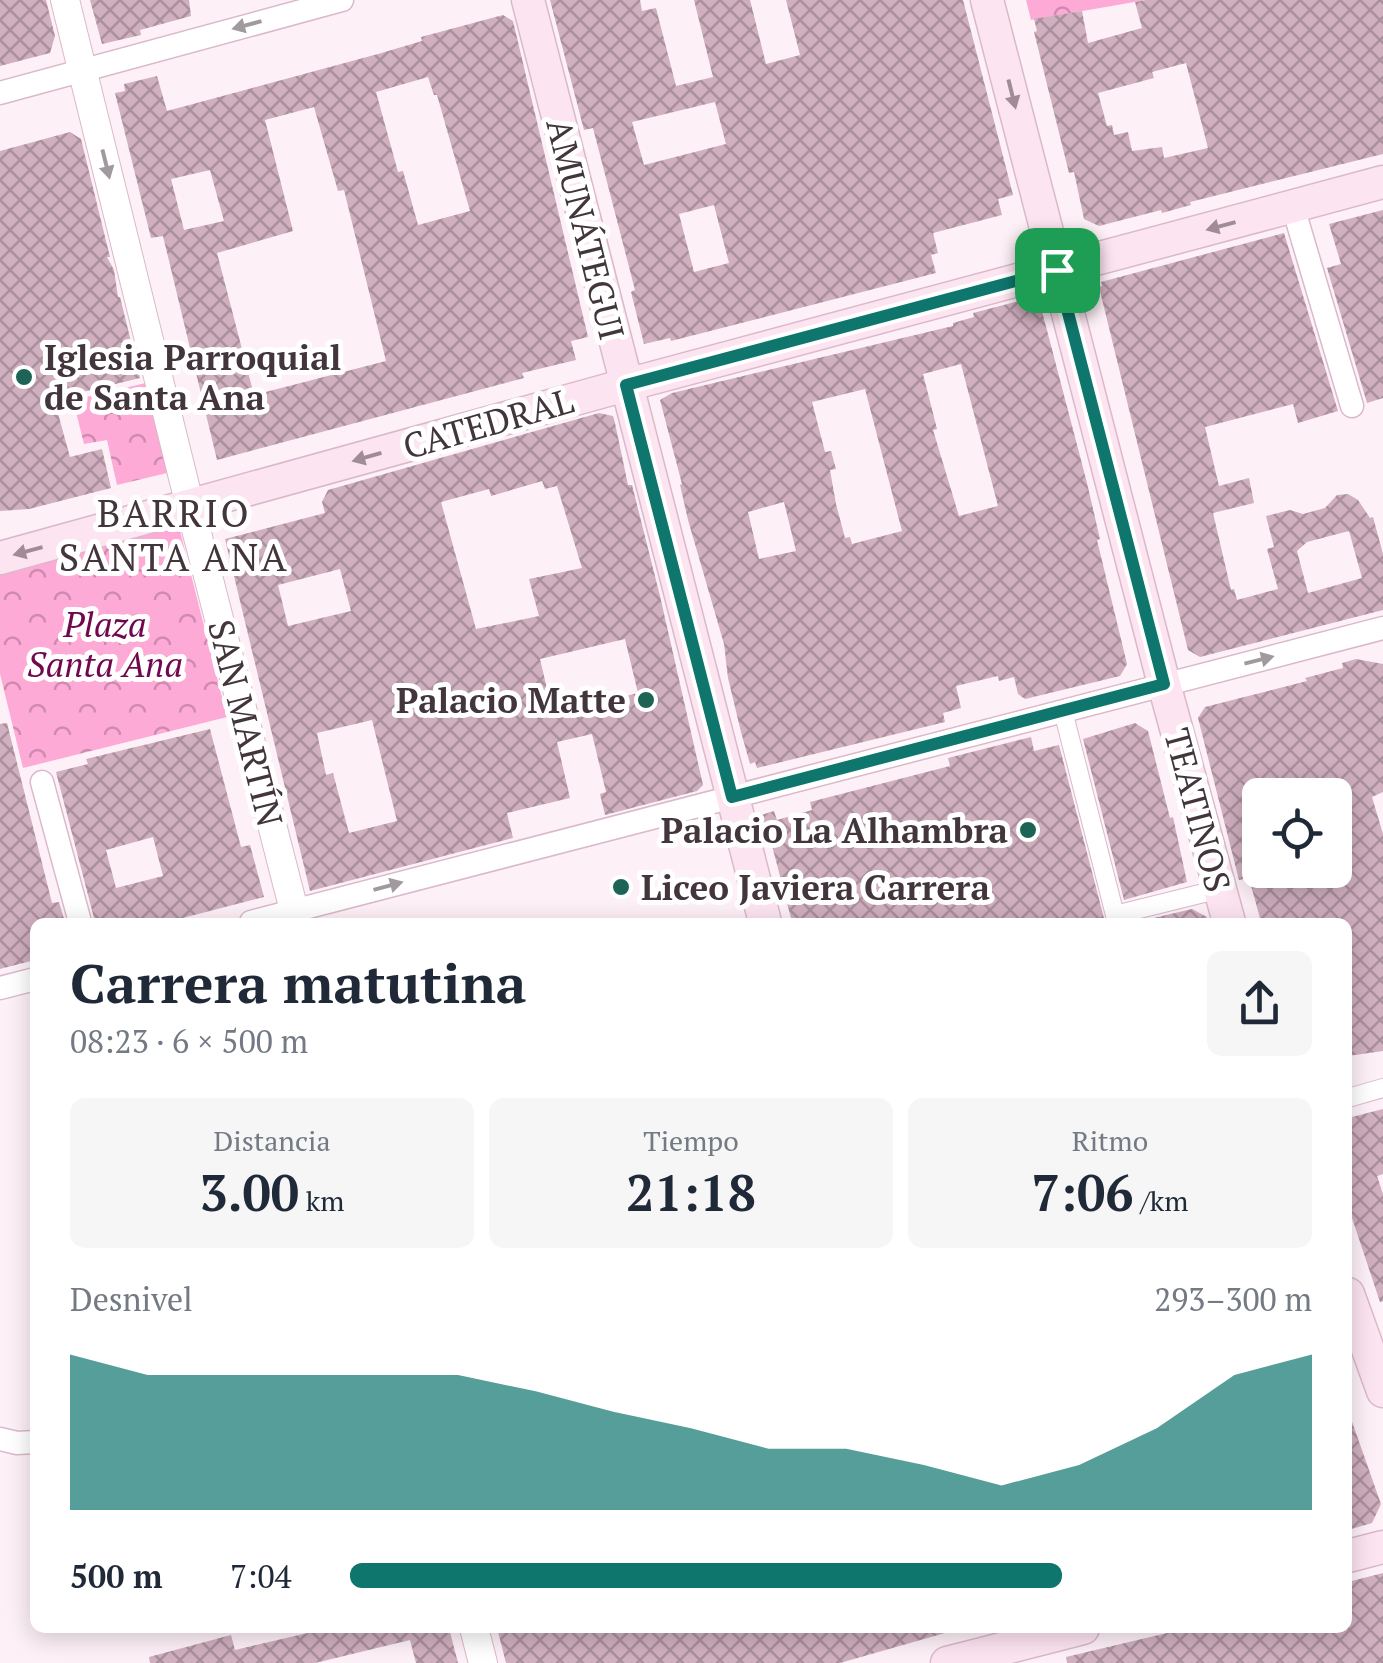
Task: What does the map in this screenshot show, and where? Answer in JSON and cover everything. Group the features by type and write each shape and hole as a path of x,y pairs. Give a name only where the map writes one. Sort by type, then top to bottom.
{"main road":[{"name":"AMUNÁTEGUI","path":"528,0 764,918"},
{"name":"TEATINOS","path":"987,0 1228,918"},
{"name":"CATEDRAL","path":"0,558 1383,182"},
{"path":"1352,1305 1383,1391"},
{"path":"1352,1555 1383,1547"},
{"path":"947,1663 987,1648 1058,1633"}],"street":[{"name":"SAN MARTÍN","path":"65,0 296,917"},
{"path":"0,93 342,0"},
{"path":"1293,206 1352,406"},
{"path":"296,917 732,797 1383,628"},
{"path":"1063,711 1115,915 1220,888"},
{"path":"42,782 79,918"},
{"path":"0,988 30,980"},
{"path":"1352,1097 1383,1088"},
{"path":"0,1440 30,1443"},
{"path":"475,1633 483,1663"}],"green space":[{"path":"1026,0 1146,0 1031,20"},
{"path":"146,383 167,473 117,485 107,440 84,444 73,400"},
{"name":"Plaza Santa Ana","path":"178,523 227,717 23,768 0,674 0,567"}],"building":[{"path":"0,0 46,0 55,36 50,53 0,66"},
{"path":"90,0 189,0 191,16 140,30 141,35 102,44"},
{"path":"550,0 640,0 642,11 656,8 676,86 713,77 694,0 750,0 766,64 800,55 786,0 963,0 1013,195 998,199 1002,215 933,233 938,253 931,255 936,273 671,341 670,338 644,344 631,292 635,290 593,128 584,130","holes":["715,102 726,144 644,165 632,122","714,205 729,263 694,272 679,214"]},
{"path":"1383,0 1383,154 1190,202 1191,205 1162,213 1161,210 1099,226 1084,219 1074,172 1069,173 1034,19 1082,11 1088,43 1142,28 1135,2","holes":["1186,63 1208,148 1164,158 1162,147 1132,151 1128,132 1114,135 1112,125 1107,126 1098,93 1154,78 1152,72"]},
{"path":"503,15 513,21 588,337 571,341 576,360 522,373 524,378 217,460 163,236 151,238 115,93 125,91 124,84 157,76 167,111 378,54 422,41 421,37","holes":["428,77 437,95 470,211 418,225 403,171 398,172 376,92","314,107 338,191 344,190 386,361 254,395 217,253 293,231 265,120","210,170 224,221 184,230 171,179"]},
{"path":"70,132 81,139 107,257 114,270 140,378 54,399 70,457 102,449 111,488 29,509 0,511 0,151"},
{"path":"1383,210 1383,398 1367,403 1327,268 1341,264 1329,224"},
{"path":"1284,233 1338,411 1298,423 1293,404 1205,427 1219,486 1249,478 1254,503 1213,513 1231,590 1234,589 1237,600 1278,589 1267,549 1274,547 1266,516 1290,510 1303,514 1325,508 1337,495 1348,494 1373,517 1383,554 1383,610 1200,657 1188,650 1099,287 1101,282","holes":["1349,531 1362,578 1308,593 1297,551 1307,542"]},
{"path":"1038,296 1087,483 1127,664 1120,676 1025,699 1018,694 1014,677 999,681 998,676 956,686 961,708 943,713 945,722 757,768 755,762 750,764 741,732 724,644 688,520 660,400 672,393 953,326 974,317 973,313","holes":["961,364 998,506 959,516 933,430 937,429 923,374","865,389 902,531 852,544 850,537 845,538 830,470 836,469 831,451 825,452 812,402","784,502 796,551 759,559 748,512"]},
{"path":"599,413 613,416 660,596 703,785 697,791 605,815 600,794 606,792 592,734 557,742 570,798 507,813 513,838 310,891 225,539 325,513 322,502 328,490","holes":["542,481 545,489 557,486 582,568 529,579 539,616 476,629 441,502 489,489 491,496","340,569 351,611 288,626 278,585","625,639 638,693 553,714 540,659","372,720 397,821 349,833 333,773 326,775 317,733"]},
{"path":"1356,659 1383,664 1383,792 1372,797 1383,834 1383,1051 1352,1055 1352,918 1260,918 1252,888 1352,888 1352,778 1242,778 1239,880 1198,718 1205,707 1307,681 1305,678 1343,668 1342,663"},
{"path":"7,723 52,903 59,902 64,918 30,918 30,961 0,969 0,724"},
{"path":"1135,723 1148,731 1187,882 1124,900 1083,739"},
{"path":"210,729 241,847 250,845 264,897 183,918 94,918 56,772 88,764 86,759","holes":["153,837 163,876 116,888 106,850"]},
{"path":"1031,737 1034,751 1059,745 1104,918 791,918 770,838 764,839 758,816 774,811 777,820 812,810 810,802 950,766 948,758"},
{"path":"1192,909 1207,918 1154,918"},
{"path":"1383,1109 1383,1174 1377,1176 1383,1194 1380,1302 1352,1218 1352,1117"},
{"path":"1352,1422 1381,1504 1372,1523 1352,1529"},
{"path":"1383,1573 1383,1663 1067,1663 1066,1657 1167,1633 1352,1633 1352,1581"},
{"path":"308,1633 450,1633 458,1663 416,1663 410,1640 315,1663 150,1663 149,1657 231,1635 235,1650"},
{"path":"498,1633 945,1633 840,1663 506,1663"}],"place":[{"name":"Iglesia Parroquial de Santa Ana","path":"24,377"},
{"name":"Palacio Matte","path":"646,700"},
{"name":"Palacio La Alhambra","path":"1028,830"},
{"name":"Liceo Javiera Carrera","path":"621,887"}],"district":[{"name":"BARRIO SANTA ANA","path":"174,535"}],"route":[{"path":"1057,270 1164,684 732,797 626,385 1057,270"}]}
